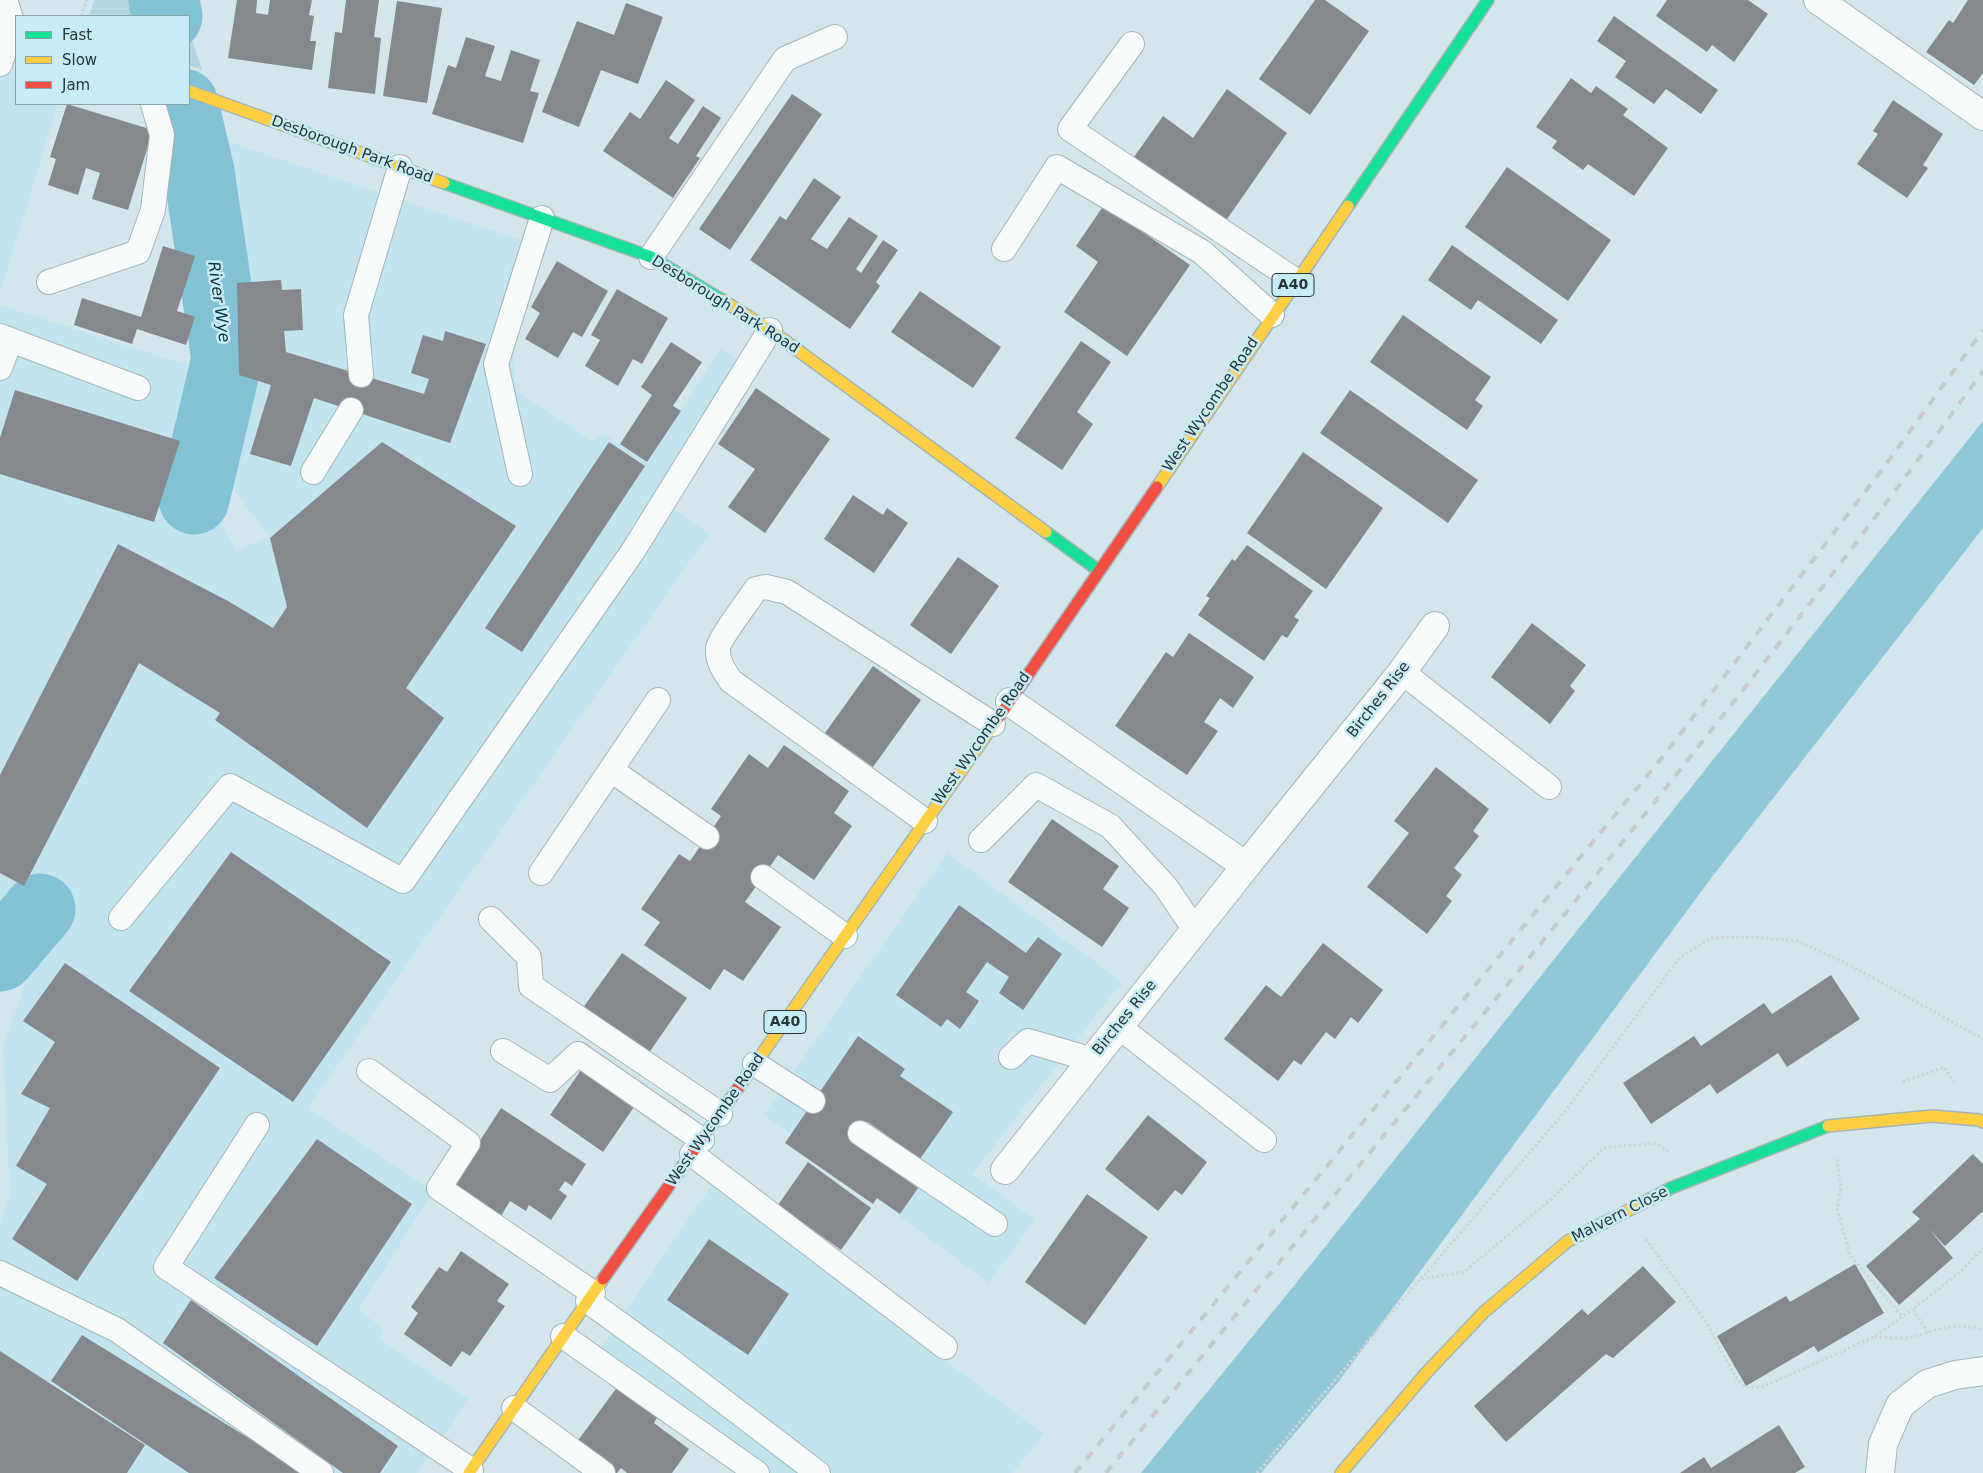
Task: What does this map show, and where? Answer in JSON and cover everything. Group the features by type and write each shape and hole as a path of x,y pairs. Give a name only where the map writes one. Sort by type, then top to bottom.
{"main road":[{"name":"West Wycombe Road","path":"470,1471 590,1297 1010,702 1098,570 1488,0"},
{"name":"Desborough Park Road","path":"190,91 651,257 770,330 1098,570"},
{"name":"Malvern Close","path":"1341,1473 1427,1372 1484,1312 1568,1241 1671,1188 1832,1124 1932,1116 1979,1120 1983,1122"}],"street":[{"path":"3,0 9,27"},
{"path":"1818,0 1983,116"},
{"name":"Birches Rise","path":"1005,1170 1402,672 1435,626"},
{"path":"1010,702 1246,866"},
{"path":"1880,1473 1883,1444 1900,1405 1927,1384 1955,1375 1983,1371"}],"lane":[{"path":"0,64 9,27"},
{"path":"651,257 785,59 835,37"},
{"path":"1132,44 1070,129 1296,282"},
{"path":"48,282 138,252 152,210 162,135 153,105"},
{"path":"361,375 356,315 400,167"},
{"path":"1004,249 1057,167 1202,252 1272,315"},
{"path":"520,474 496,364 542,218"},
{"path":"121,918 230,786 403,881 633,551 770,330"},
{"path":"0,368 5,339 138,388"},
{"path":"312,472 351,410"},
{"path":"925,821 731,680 723,670 719,659 718,646 756,589 766,587 787,592 993,724"},
{"path":"1402,672 1549,786"},
{"path":"540,873 658,700"},
{"path":"612,770 706,837"},
{"path":"981,840 1036,785 1110,826 1166,886 1195,930"},
{"path":"763,877 845,936"},
{"path":"491,919 529,957 531,986 720,1114"},
{"path":"1119,1027 1264,1140"},
{"path":"1010,1056 1028,1041 1092,1060"},
{"path":"503,1052 550,1080 578,1054 697,1147 945,1347"},
{"path":"755,1064 813,1101"},
{"path":"369,1071 468,1143 439,1188 590,1297 818,1473"},
{"path":"257,1125 166,1267 470,1471"},
{"path":"860,1133 995,1224"},
{"path":"0,1273 117,1330 321,1473"},
{"path":"563,1336 757,1473"},
{"path":"514,1408 603,1473"}],"path":[{"path":"81,15 87,0"},
{"path":"1420,1279 1566,1110 1680,957 1711,938 1751,937 1797,941 1846,963 1983,1039"},
{"path":"1841,1189 1837,1208 1850,1255 1903,1318"},
{"path":"1628,1210 1706,1322 1737,1380 1745,1387 1762,1387 1874,1337 1903,1318 1960,1272 1983,1248"},
{"path":"1913,1309 1928,1333"},
{"path":"1874,1337 1904,1338 1928,1333 1943,1327 1963,1325 1983,1330"}],"shaded area":[{"path":"94,0 180,0 184,15 89,15"},
{"path":"190,33 202,70 190,65"},
{"path":"0,68 15,73 15,105 58,105 0,293"},
{"path":"214,137 547,249 511,331 516,391 593,441 604,434 647,463 721,349 756,372 668,505 709,534 381,1001 309,1108 433,1192 358,1310 383,1328 380,1339 468,1398 450,1426 417,1473 0,1473 0,1223 10,1195 3,1048 34,958 40,930 22,916 0,944 0,305 209,372 196,442 202,487 237,551 269,537 230,484 224,452 243,353 238,293 214,166"},
{"path":"1983,421 1983,528 1712,877 1339,1381 1261,1473 1141,1473 1297,1282"},
{"path":"947,853 1122,982 972,1174 1035,1219 989,1283 764,1114"},
{"path":"711,1186 1044,1434 1012,1473 769,1473 599,1350"}],"building":[{"path":"237,0 257,0 256,13 268,15 270,0 312,0 309,15 314,16 310,41 316,41 312,70 228,58"},
{"path":"346,0 379,0 374,37 381,38 375,94 328,88 335,32 342,33"},
{"path":"1315,0 1325,0 1369,31 1310,115 1259,79"},
{"path":"1667,0 1748,0 1768,14 1734,62 1712,45 1707,52 1656,16"},
{"path":"1968,0 1983,0 1983,73 1974,85 1926,52 1949,20 1953,23"},
{"path":"397,1 442,8 427,103 383,96"},
{"path":"626,3 663,17 638,84 601,70 579,127 542,112 577,21 614,35"},
{"path":"1614,16 1718,90 1701,114 1666,89 1654,104 1615,77 1626,61 1597,41"},
{"path":"466,37 495,46 485,76 501,81 511,50 540,60 530,91 539,93 523,143 432,114 448,65 456,68"},
{"path":"1571,78 1591,93 1596,86 1628,109 1623,115 1668,148 1634,196 1588,164 1583,170 1552,148 1557,141 1536,127"},
{"path":"666,80 695,100 669,138 678,144 703,106 721,118 696,156 700,158 673,198 603,151 630,112 640,119"},
{"path":"1227,89 1287,133 1225,222 1134,157 1163,116 1193,138"},
{"path":"792,94 822,114 730,250 699,229"},
{"path":"1893,100 1943,134 1923,165 1928,168 1907,198 1857,164 1878,134 1873,131"},
{"path":"67,105 153,130 128,210 92,199 100,173 86,168 78,195 48,185 56,159 50,157"},
{"path":"1507,167 1611,240 1568,301 1465,227"},
{"path":"814,178 841,197 811,239 827,249 849,217 878,236 856,269 861,273 883,240 898,250 876,282 880,286 850,329 750,260 780,216 786,220"},
{"path":"1104,205 1190,265 1127,356 1064,312 1098,262 1076,246"},
{"path":"1452,245 1558,320 1541,344 1478,300 1471,310 1428,280"},
{"path":"163,246 195,256 177,311 195,317 186,345 137,329 132,344 74,325 82,298 141,317"},
{"path":"557,261 608,291 582,337 573,332 558,358 525,339 540,313 531,307"},
{"path":"281,280 282,290 301,289 303,330 284,331 286,352 424,394 429,379 411,373 423,335 443,341 445,331 486,344 450,443 314,398 291,466 250,454 271,385 239,375 237,283"},
{"path":"617,289 668,318 642,364 633,359 618,386 585,366 600,340 591,335"},
{"path":"920,291 1001,347 973,388 891,332"},
{"path":"1403,315 1491,377 1475,400 1483,406 1467,430 1370,362"},
{"path":"1081,341 1111,362 1077,412 1093,424 1062,470 1015,438"},
{"path":"671,342 702,362 673,406 681,411 647,462 620,444 652,395 641,387"},
{"path":"756,388 830,439 765,533 728,507 755,469 718,444"},
{"path":"15,390 180,441 154,522 0,474 0,438"},
{"path":"1350,390 1478,480 1448,523 1320,433"},
{"path":"382,442 516,526 406,688 444,718 367,828 215,720 220,713 139,663 24,886 0,873 0,775 118,544 228,601 273,628 287,607 270,538"},
{"path":"609,442 645,466 522,652 485,628"},
{"path":"1303,452 1383,508 1326,589 1247,533"},
{"path":"853,495 883,515 887,508 908,523 874,573 824,539"},
{"path":"1247,545 1313,591 1294,617 1299,620 1287,638 1282,635 1264,661 1198,615 1210,598 1206,596 1232,559 1235,561"},
{"path":"958,557 999,586 951,654 910,625"},
{"path":"1532,623 1586,665 1570,686 1575,691 1550,724 1491,677"},
{"path":"1189,633 1254,677 1233,708 1220,698 1204,722 1218,731 1187,775 1115,726 1166,652 1173,657"},
{"path":"873,666 921,700 873,767 825,733"},
{"path":"784,745 849,791 834,813 852,826 814,880 778,855 745,902 781,927 743,981 724,969 710,990 644,945 660,922 641,909 679,854 690,861 721,816 711,809 749,754 768,768"},
{"path":"1436,767 1489,809 1473,831 1479,836 1454,868 1462,875 1446,896 1452,901 1427,934 1367,887 1409,833 1394,821"},
{"path":"1052,819 1119,866 1103,889 1129,908 1102,947 1008,882"},
{"path":"231,852 391,962 293,1102 129,991"},
{"path":"959,905 1026,953 1038,937 1062,954 1023,1010 999,993 1009,977 987,962 966,992 979,1001 960,1029 947,1019 941,1027 896,995"},
{"path":"1323,943 1383,990 1358,1023 1351,1017 1335,1039 1326,1032 1301,1065 1294,1060 1278,1081 1224,1039 1266,985 1281,997"},
{"path":"622,953 687,998 646,1057 580,1012"},
{"path":"65,963 220,1068 77,1281 12,1239 47,1184 16,1166 50,1108 21,1094 55,1042 23,1021"},
{"path":"1831,975 1860,1019 1787,1067 1778,1053 1717,1094 1710,1084 1651,1124 1623,1083 1694,1036 1701,1046 1764,1003 1772,1014"},
{"path":"858,1036 905,1069 900,1076 953,1112 920,1159 868,1122 853,1143 918,1188 900,1214 877,1198 873,1204 785,1143"},
{"path":"581,1070 634,1107 603,1152 550,1115"},
{"path":"501,1108 586,1164 572,1186 565,1181 559,1190 567,1196 551,1220 529,1205 526,1211 510,1201 501,1216 452,1184"},
{"path":"1148,1115 1207,1162 1182,1195 1175,1190 1158,1211 1105,1169"},
{"path":"317,1139 412,1204 317,1346 214,1278"},
{"path":"1973,1154 1983,1164 1983,1211 1945,1246 1929,1229 1953,1258 1899,1305 1866,1266 1920,1219 1912,1212"},
{"path":"808,1162 871,1208 841,1250 778,1205"},
{"path":"1087,1194 1148,1237 1085,1325 1025,1282"},
{"path":"709,1239 789,1294 748,1355 667,1300"},
{"path":"461,1251 509,1284 497,1301 505,1306 470,1356 462,1351 451,1367 404,1334 418,1313 411,1307 439,1267 447,1272"},
{"path":"1855,1264 1884,1313 1818,1352 1814,1346 1746,1386 1717,1336 1786,1296 1790,1302"},
{"path":"1643,1266 1676,1302 1613,1358 1606,1354 1506,1442 1474,1406 1582,1309 1588,1315"},
{"path":"191,1300 398,1446 380,1473 343,1473 163,1343"},
{"path":"82,1335 305,1473 189,1473 51,1381"},
{"path":"0,1351 145,1445 127,1473 0,1473"},
{"path":"618,1386 658,1416 654,1423 689,1449 672,1473 627,1473 621,1468 617,1473 612,1473 574,1446"},
{"path":"1779,1425 1805,1467 1795,1473 1680,1473 1704,1457 1711,1468"}],"waterway":[{"name":"River Wye","path":"164,0 167,15"},
{"name":"River Wye","path":"183,105 199,172 227,359 194,499"},
{"name":"River Wye","path":"0,956 40,909"}],"railway":[{"path":"1075,1473 1665,754 1884,467 1983,330"},
{"path":"1106,1473 1553,929 1663,791 1879,513 1983,371"}],"traffic: fast":[{"path":"1348,206 1488,0"},
{"path":"444,183 651,257 722,300"},
{"path":"1046,532 1098,570"},
{"path":"1635,1207 1671,1188 1828,1126"}],"traffic: slow":[{"path":"190,91 444,183"},
{"path":"1157,487 1348,206"},
{"path":"722,300 770,330 1046,532"},
{"path":"748,1074 999,717"},
{"path":"1828,1126 1932,1116 1979,1120 1983,1122"},
{"path":"1341,1473 1427,1372 1484,1312 1568,1241 1635,1207"},
{"path":"469,1473 603,1279"}],"traffic: jam":[{"path":"999,717 1157,487"},
{"path":"603,1279 748,1074"}]}
